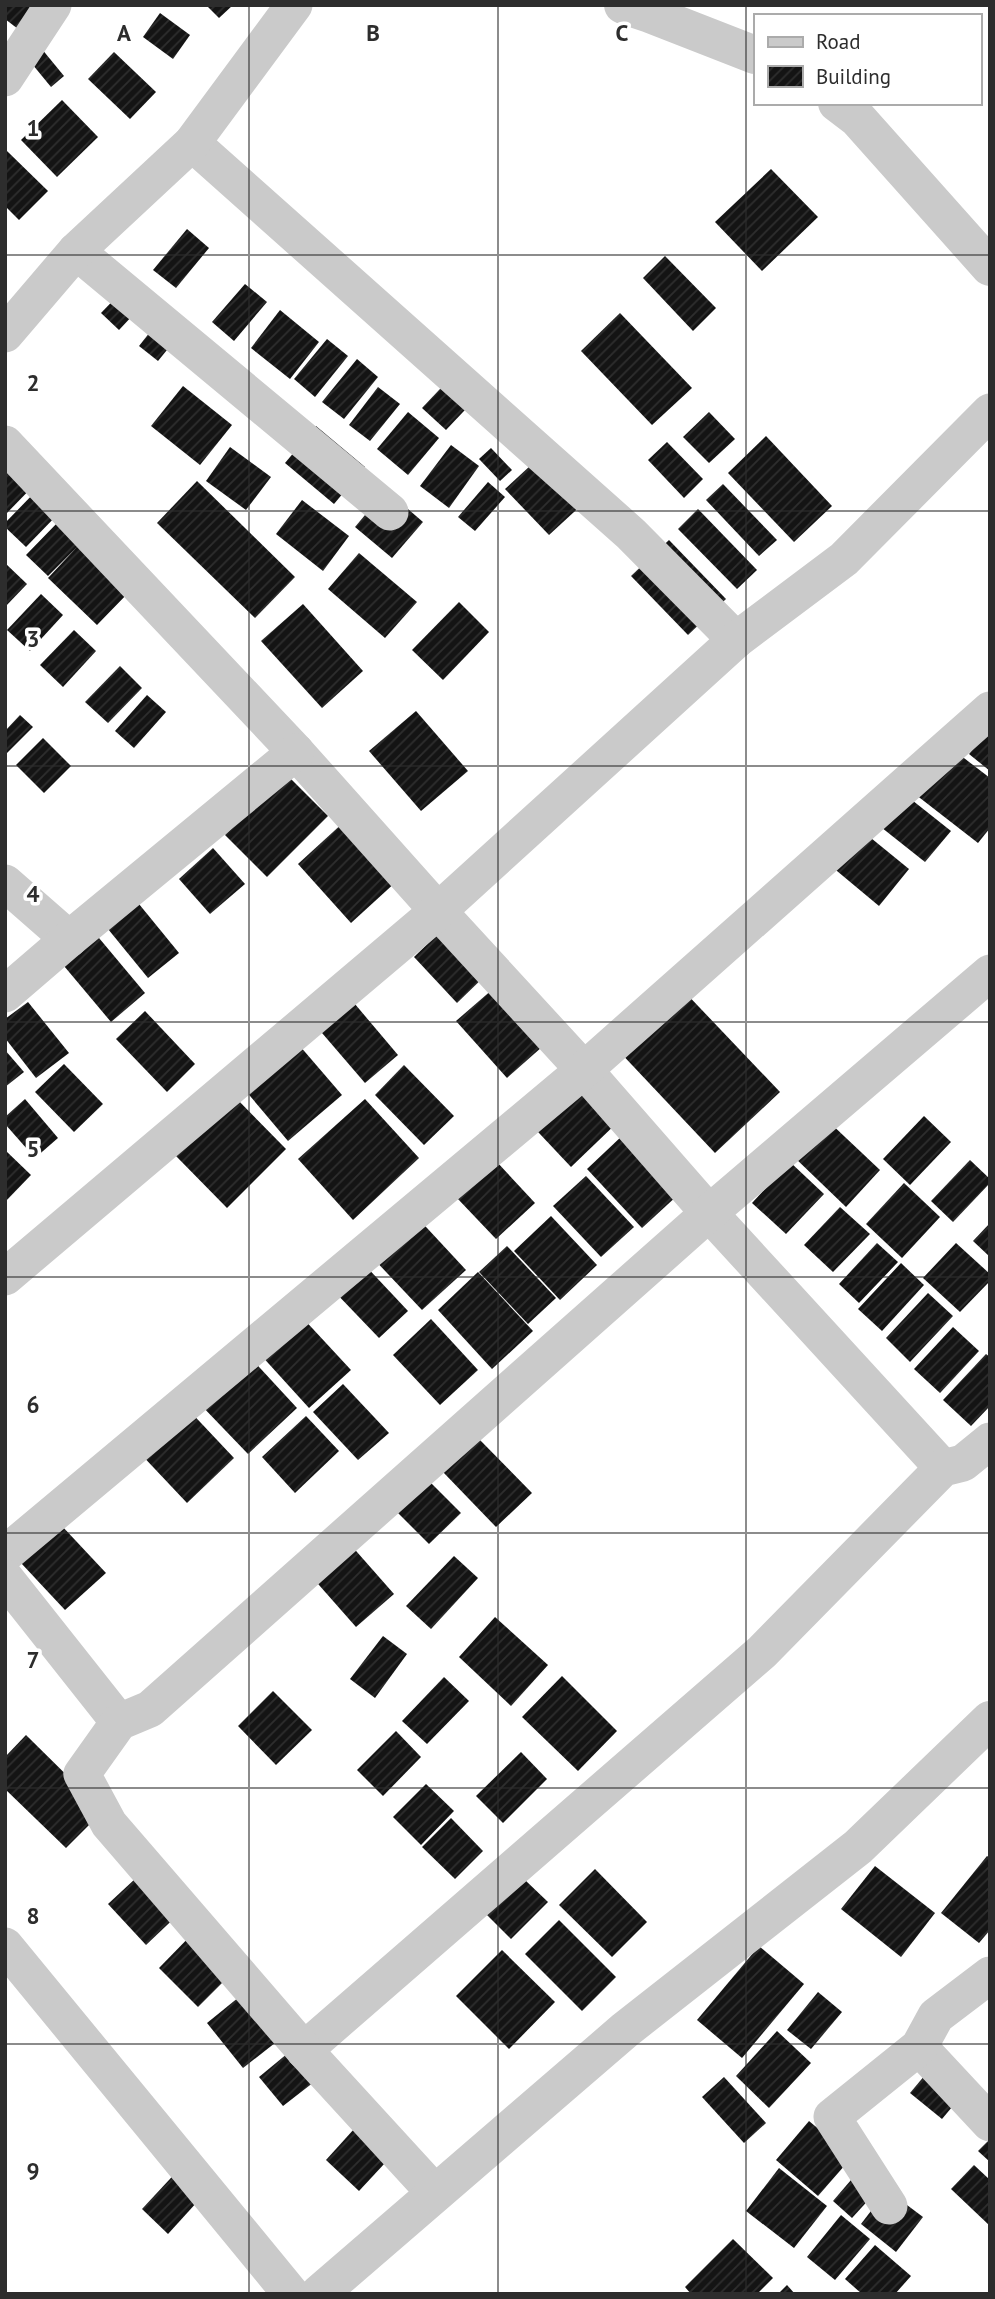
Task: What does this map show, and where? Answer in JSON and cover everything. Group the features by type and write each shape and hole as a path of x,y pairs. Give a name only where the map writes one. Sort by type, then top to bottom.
{"street":[{"path":"5,78 52,5"},
{"path":"5,334 76,251 192,143 294,5"},
{"path":"622,5 754,55"},
{"path":"840,105 858,119 990,267"},
{"path":"192,143 631,534 736,640"},
{"path":"76,251 390,512"},
{"path":"5,1277 438,911 736,640 844,559 990,412"},
{"path":"5,444 296,752 584,1070 709,1213 943,1468"},
{"path":"5,1554 584,1070 990,710"},
{"path":"5,994 296,752"},
{"path":"5,883 69,939"},
{"path":"435,2193 304,2050 109,1824 82,1774 119,1722 150,1709 709,1213 990,972"},
{"path":"304,2050 762,1652 943,1468 963,1463 990,1441"},
{"path":"5,1578 119,1722"},
{"path":"319,2294 625,2030 858,1847 990,1720"},
{"path":"5,1946 291,2294"},
{"path":"889,2206 832,2117 919,2047 936,2015 990,1975"},
{"path":"919,2047 990,2123"}],"building":[{"path":"5,5 42,5 22,32 5,19"},
{"path":"206,5 233,5 219,18"},
{"path":"160,13 190,35 173,59 143,37"},
{"path":"41,48 64,76 51,87 28,59"},
{"path":"114,52 156,92 130,119 88,79"},
{"path":"62,100 98,137 57,177 21,140"},
{"path":"7,151 48,191 19,220 5,206"},
{"path":"771,169 818,217 762,271 715,222"},
{"path":"187,229 209,248 176,288 153,270"},
{"path":"665,256 716,308 693,331 643,278"},
{"path":"131,282 148,299 119,330 101,313"},
{"path":"245,284 267,302 234,341 212,322"},
{"path":"280,310 319,342 290,379 251,348"},
{"path":"620,313 692,388 652,425 581,351"},
{"path":"161,318 180,334 158,361 139,346"},
{"path":"327,339 348,356 315,397 294,379"},
{"path":"357,359 378,377 344,419 322,402"},
{"path":"457,371 481,393 446,430 422,408"},
{"path":"183,386 232,425 200,465 151,426"},
{"path":"378,387 400,404 370,441 349,425"},
{"path":"408,412 439,438 408,475 377,449"},
{"path":"709,412 735,439 709,463 683,437"},
{"path":"316,426 365,467 334,504 285,463"},
{"path":"766,436 832,506 794,542 728,473"},
{"path":"667,442 703,479 684,498 648,460"},
{"path":"451,445 479,466 449,508 420,486"},
{"path":"230,447 271,477 246,510 206,481"},
{"path":"491,448 512,470 500,481 479,459"},
{"path":"543,454 587,500 549,535 505,489"},
{"path":"5,471 40,479 5,515"},
{"path":"197,481 295,577 255,618 157,523"},
{"path":"488,482 505,497 475,531 458,517"},
{"path":"723,484 777,540 759,556 706,500"},
{"path":"37,490 60,512 26,547 5,527 5,523"},
{"path":"386,490 423,522 392,558 355,527"},
{"path":"302,500 349,536 323,571 276,534"},
{"path":"698,509 757,570 737,589 678,529"},
{"path":"60,520 130,591 97,625 48,578 78,546 48,576 26,555"},
{"path":"669,540 726,599 688,635 631,576"},
{"path":"359,553 417,602 385,638 328,589"},
{"path":"5,563 27,584 5,607"},
{"path":"41,594 63,615 30,651 7,630"},
{"path":"459,602 489,632 443,680 412,650"},
{"path":"303,604 363,671 322,708 261,641"},
{"path":"74,630 96,651 63,687 40,665"},
{"path":"120,666 142,688 108,723 85,702"},
{"path":"147,695 166,712 134,748 115,731"},
{"path":"416,711 468,771 421,811 369,751"},
{"path":"20,715 33,727 5,755 5,731"},
{"path":"990,728 990,771 969,754"},
{"path":"43,738 71,766 44,793 16,765"},
{"path":"947,745 990,778 990,828 978,843 911,791"},
{"path":"286,774 328,816 267,877 225,835"},
{"path":"893,785 951,831 925,862 867,816"},
{"path":"345,821 398,880 351,923 298,864"},
{"path":"855,825 909,869 879,906 825,861"},
{"path":"213,848 245,884 210,914 179,879"},
{"path":"139,904 179,953 148,978 108,929"},
{"path":"447,925 491,970 457,1003 414,957"},
{"path":"94,932 145,993 111,1022 59,960"},
{"path":"501,982 551,1039 507,1078 456,1021"},
{"path":"680,987 780,1092 715,1153 616,1048"},
{"path":"349,997 398,1055 365,1083 316,1026"},
{"path":"28,1002 69,1053 36,1078 5,1038 5,1019"},
{"path":"145,1011 195,1064 167,1092 116,1039"},
{"path":"299,1045 342,1095 288,1141 245,1090"},
{"path":"5,1050 24,1072 5,1087"},
{"path":"64,1064 103,1104 74,1132 35,1092"},
{"path":"404,1065 454,1116 424,1145 375,1095"},
{"path":"574,1067 622,1118 571,1167 523,1116"},
{"path":"234,1096 286,1149 227,1208 175,1155"},
{"path":"25,1099 58,1138 35,1158 5,1124 5,1117"},
{"path":"365,1099 419,1158 353,1220 298,1159"},
{"path":"924,1116 951,1142 910,1185 883,1159"},
{"path":"827,1120 880,1170 846,1207 793,1156"},
{"path":"623,1135 679,1194 642,1228 587,1169"},
{"path":"5,1150 31,1175 5,1202"},
{"path":"970,1160 990,1179 990,1183 953,1222 931,1201"},
{"path":"496,1161 535,1203 496,1239 457,1198"},
{"path":"790,1162 824,1194 786,1234 752,1203"},
{"path":"586,1176 634,1227 601,1257 553,1206"},
{"path":"904,1183 940,1217 902,1258 866,1224"},
{"path":"840,1207 870,1234 833,1272 804,1245"},
{"path":"414,1214 466,1270 422,1310 370,1255"},
{"path":"551,1216 597,1265 560,1300 514,1251"},
{"path":"990,1223 990,1257 973,1241"},
{"path":"877,1243 898,1262 859,1303 839,1284"},
{"path":"956,1243 990,1274 990,1281 960,1312 923,1278"},
{"path":"507,1246 556,1298 528,1324 479,1272"},
{"path":"362,1262 408,1311 379,1338 332,1289"},
{"path":"901,1263 924,1285 882,1331 858,1309"},
{"path":"478,1272 533,1331 492,1369 438,1310"},
{"path":"928,1293 953,1316 910,1362 886,1338"},
{"path":"300,1315 351,1370 309,1408 259,1353"},
{"path":"431,1319 478,1370 440,1405 393,1355"},
{"path":"953,1327 979,1351 940,1393 914,1369"},
{"path":"986,1354 990,1357 990,1406 971,1426 943,1400"},
{"path":"249,1356 297,1408 248,1454 199,1403"},
{"path":"343,1384 389,1433 358,1460 313,1412"},
{"path":"185,1406 234,1458 187,1503 137,1450"},
{"path":"306,1416 339,1451 295,1493 262,1457"},
{"path":"478,1438 532,1493 496,1527 443,1472"},
{"path":"429,1481 461,1513 429,1544 397,1512"},
{"path":"46,1509 106,1573 65,1610 6,1547"},
{"path":"342,1535 394,1594 356,1627 304,1568"},
{"path":"454,1556 478,1578 431,1629 406,1606"},
{"path":"495,1617 548,1665 511,1706 459,1657"},
{"path":"383,1636 407,1654 375,1698 350,1679"},
{"path":"562,1676 617,1731 578,1771 522,1717"},
{"path":"444,1677 469,1701 427,1744 402,1721"},
{"path":"273,1691 312,1730 276,1765 238,1726"},
{"path":"396,1731 421,1757 383,1796 357,1770"},
{"path":"26,1735 103,1811 66,1848 5,1789 5,1757"},
{"path":"521,1752 547,1779 503,1823 476,1796"},
{"path":"426,1784 454,1811 421,1845 393,1817"},
{"path":"451,1818 483,1851 455,1879 422,1847"},
{"path":"987,1856 990,1858 990,1930 979,1943 941,1913"},
{"path":"505,1861 548,1902 511,1939 469,1897"},
{"path":"149,1866 186,1907 146,1945 108,1904"},
{"path":"875,1866 935,1913 901,1957 841,1909"},
{"path":"595,1869 647,1922 612,1957 559,1905"},
{"path":"559,1920 616,1977 582,2011 525,1954"},
{"path":"201,1925 241,1964 198,2007 159,1968"},
{"path":"759,1946 804,1984 742,2058 697,2020"},
{"path":"502,1950 555,2002 509,2049 456,1996"},
{"path":"818,1992 842,2012 811,2049 787,2030"},
{"path":"244,1993 280,2039 243,2068 207,2023"},
{"path":"777,2031 811,2063 769,2108 736,2076"},
{"path":"299,2044 323,2075 283,2106 259,2077"},
{"path":"941,2056 973,2082 942,2119 910,2093"},
{"path":"724,2077 766,2123 744,2143 702,2097"},
{"path":"364,2118 398,2149 359,2191 326,2160"},
{"path":"809,2121 852,2157 818,2196 776,2160"},
{"path":"990,2139 990,2162 978,2151"},
{"path":"974,2165 990,2180 990,2226 951,2189"},
{"path":"182,2166 208,2190 168,2234 142,2209"},
{"path":"863,2166 883,2184 852,2218 833,2201"},
{"path":"779,2168 827,2206 794,2248 746,2211"},
{"path":"887,2190 923,2217 896,2252 861,2224"},
{"path":"841,2215 870,2239 835,2280 807,2257"},
{"path":"733,2239 773,2278 757,2294 691,2294 685,2287"},
{"path":"875,2245 911,2276 895,2294 862,2294 845,2279"},
{"path":"787,2285 795,2294 778,2294"}]}
